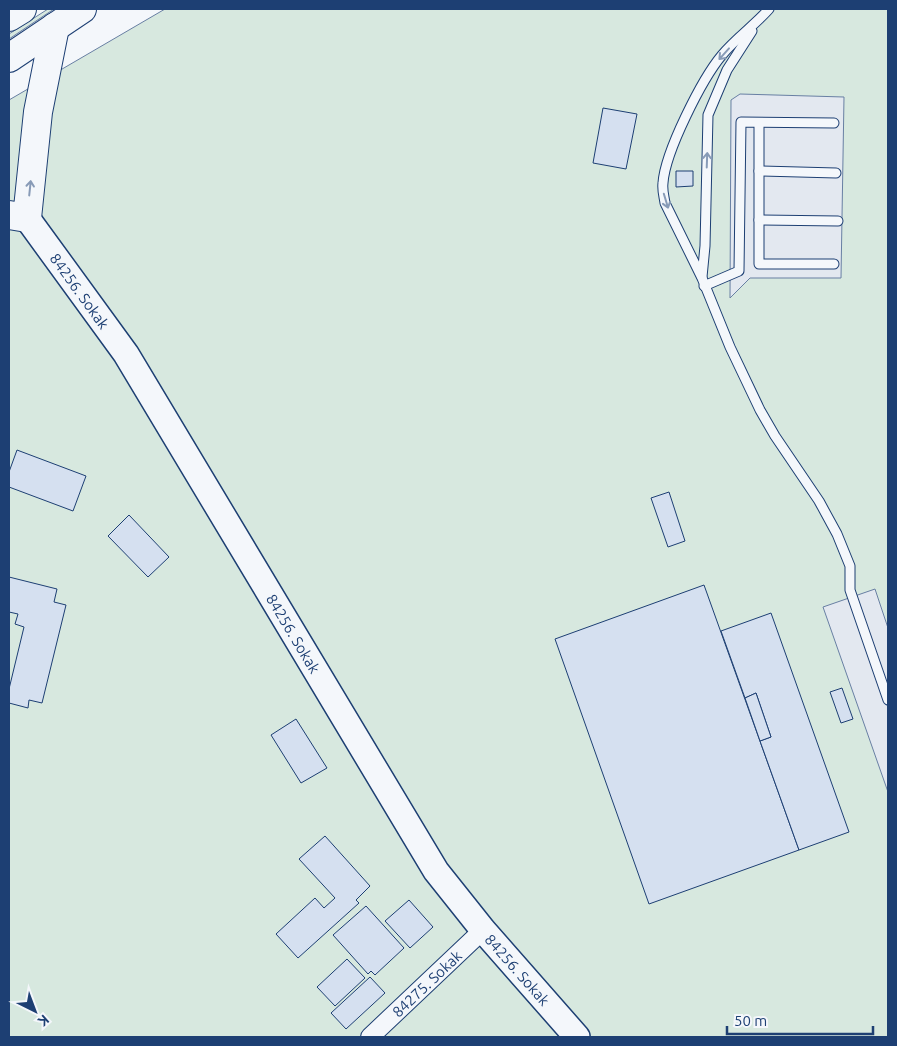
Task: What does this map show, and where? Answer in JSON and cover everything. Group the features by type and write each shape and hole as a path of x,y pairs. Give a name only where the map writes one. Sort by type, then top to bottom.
{"main road":[{"path":"9,17 22,9"},
{"path":"9,58 82,9"},
{"path":"18,216 55,27"}],"street":[{"name":"84256. Sokak","path":"18,216 126,354 436,871 576,1037"},
{"name":"84275. Sokak","path":"370,1037 484,930"}],"lane":[{"path":"769,9 723,53 712,68 680,129 666,167 663,183 665,203 703,282 730,347 760,410 775,436 819,501 837,534 850,566 850,590 888,700"},
{"path":"703,282 708,116 727,70 759,20"},
{"path":"703,282 739,271 741,122 834,123"},
{"path":"759,122 759,264 834,264"},
{"path":"759,171 836,173"},
{"path":"759,220 838,221"}],"shaded area":[{"path":"48,9 54,9 9,39 9,34"},
{"path":"165,9 888,9 888,1037 9,1037 9,100"},
{"path":"740,94 844,97 841,278 750,278 730,298 731,100"},
{"path":"875,589 888,628 888,792 823,607"}],"building":[{"path":"603,108 637,114 626,169 593,163"},
{"path":"676,171 693,171 693,186 676,187"},
{"path":"17,450 86,476 73,511 9,487 9,472"},
{"path":"669,492 685,541 668,547 651,498"},
{"path":"129,515 169,557 148,577 108,536"},
{"path":"9,577 57,589 54,602 66,605 42,703 29,700 28,708 9,703 9,689 24,627 15,624 18,614 9,612"},
{"path":"704,585 799,850 649,904 555,639"},
{"path":"771,613 849,832 799,850 760,741 771,737 756,693 745,698 721,631"},
{"path":"842,688 853,719 841,723 830,692"},
{"path":"756,693 771,737 760,741 745,698"},
{"path":"296,719 327,768 301,783 271,735"},
{"path":"325,836 370,886 356,900 359,903 298,958 276,934 315,898 324,908 335,898 299,859"},
{"path":"409,900 433,927 410,948 385,921"},
{"path":"366,906 404,948 375,975 371,971 368,974 333,935"},
{"path":"347,959 365,978 335,1006 317,987"},
{"path":"370,977 385,993 346,1029 331,1013"}]}
